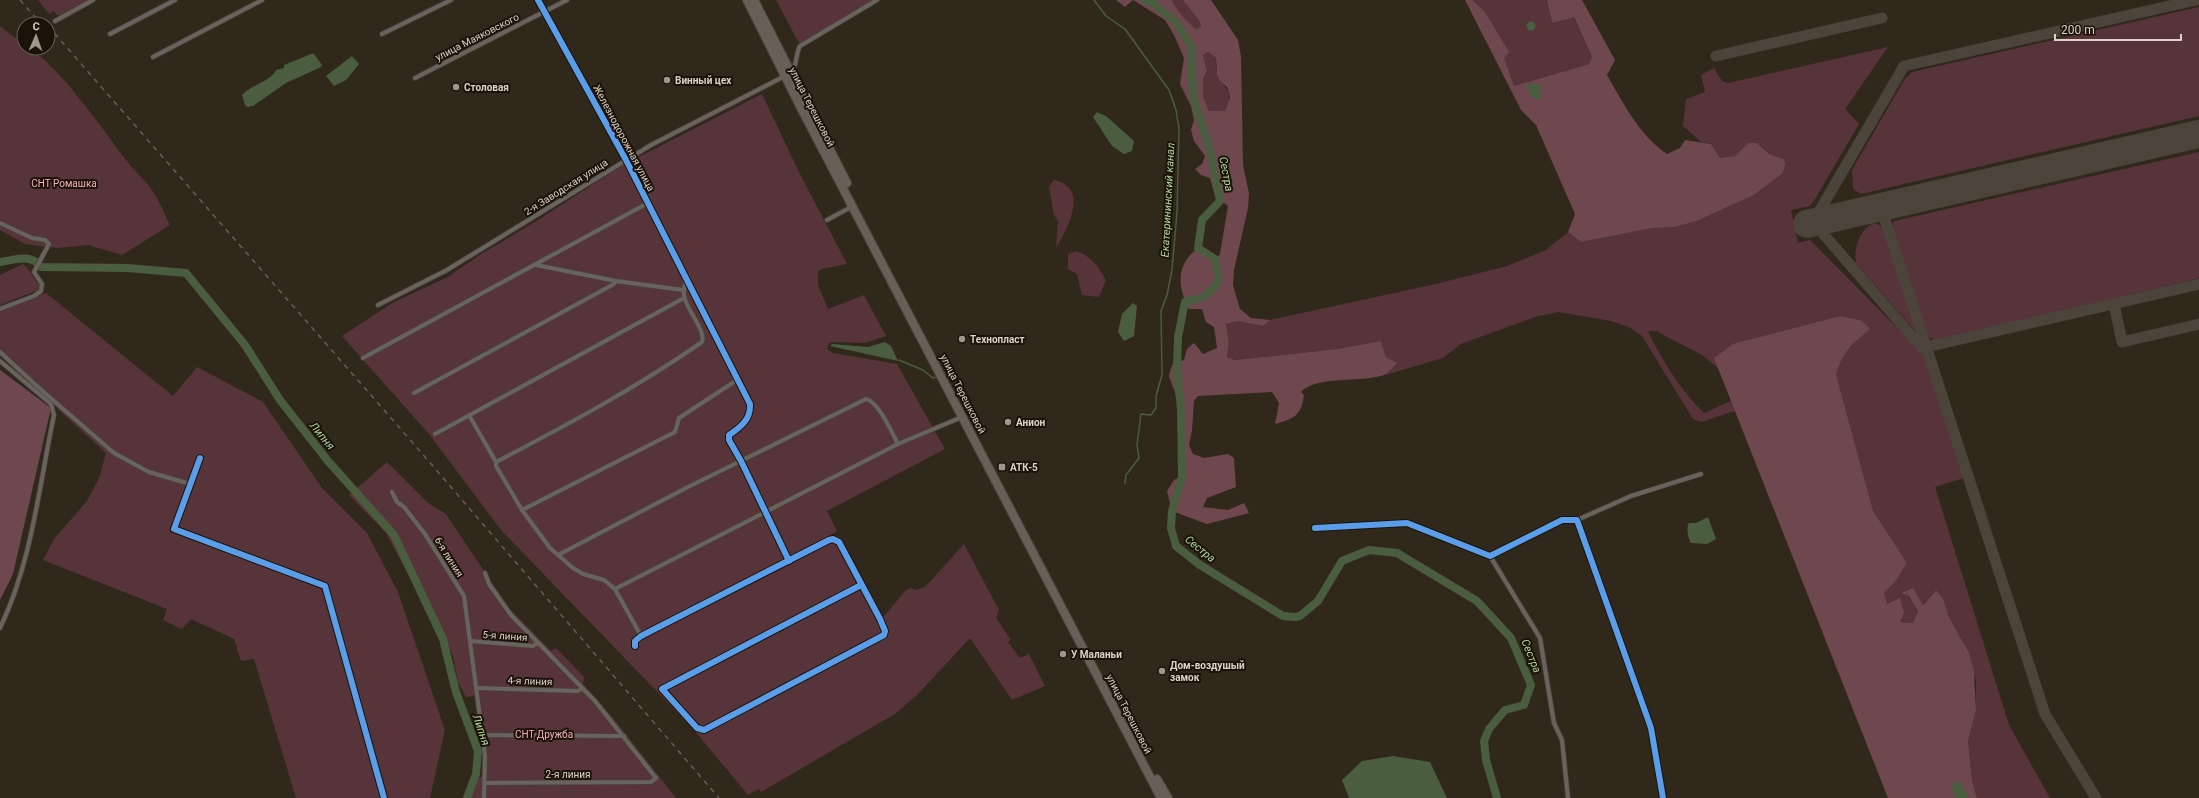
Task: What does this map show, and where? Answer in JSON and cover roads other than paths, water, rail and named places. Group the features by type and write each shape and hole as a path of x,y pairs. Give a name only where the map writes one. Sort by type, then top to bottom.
{"highway":[{"name":"улица Терешковой","path":"747,0 1168,798"},
{"name":"улица Терешковой","path":"754,0 787,74 853,206 1161,798"}],"street":[{"path":"56,20 93,0"},
{"path":"110,34 175,0"},
{"path":"153,57 262,0"},
{"path":"382,34 451,0"},
{"name":"Железнодорожная улица","path":"538,0 626,160 687,277 690,286 750,404 750,410 743,425 729,435 729,440 742,461"},
{"name":"улица Маяковского","path":"415,78 567,0"},
{"path":"787,74 796,66 797,52 800,46 877,0"},
{"name":"2-я Заводская улица","path":"378,305 447,270 626,160 787,74"},
{"path":"363,358 648,203"},
{"path":"827,220 853,206"},
{"path":"0,223 32,238 46,240 49,244 34,276 42,284 41,291 0,309"},
{"path":"536,265 616,281 683,290"},
{"path":"496,462 572,422 659,372 702,342 702,335 684,298 683,290 687,277"},
{"path":"414,393 614,284 616,281"},
{"path":"435,434 684,298"},
{"path":"0,352 39,388 123,459 149,472 190,484"},
{"path":"0,361 51,404 54,414 28,547 12,602 0,628"},
{"path":"522,510 675,432 679,418 737,380"},
{"path":"558,555 866,399 871,400 877,406 898,444"},
{"path":"469,415 496,462 496,466 535,529 558,555 573,568 583,574 604,580 615,588 641,636"},
{"path":"615,588 898,444 963,416"},
{"path":"200,458 174,529 326,586 384,798"},
{"path":"742,461 764,512 789,561"},
{"path":"1490,556 1562,520 1577,520 1631,496 1701,474"},
{"name":"6-я линия","path":"392,492 396,502 404,507 425,534 463,593 471,641 485,762 484,798"},
{"path":"1577,520 1651,728 1663,798"},
{"path":"1315,528 1407,522 1490,556 1540,638 1554,723 1562,740 1568,798"},
{"path":"635,646 635,641 641,636 829,540 836,539 880,619 885,631 884,635 704,730 697,728 662,689 861,585"},
{"path":"484,573 508,611 582,688 624,736"},
{"name":"5-я линия","path":"471,641 533,646 538,643"},
{"name":"4-я линия","path":"476,688 578,691 582,688"},
{"path":"482,735 624,736"},
{"name":"2-я линия","path":"484,783 651,782 655,780 655,775 624,736"}],"waterway":[{"name":"Екатерининский канал","path":"1094,0 1106,16 1125,29 1169,90 1176,110 1179,128 1177,212 1172,270 1167,295 1161,311 1162,375 1156,396 1156,408 1151,415 1141,414 1137,445 1139,458 1126,475 1125,483"},
{"name":"Сестра","path":"1145,0 1154,4 1176,22 1191,46 1193,96 1211,154 1220,201 1202,220 1198,248 1215,259 1219,280 1212,290 1205,296 1185,302 1178,337 1177,371 1181,409 1182,477 1172,511 1171,528 1176,546 1200,565 1283,616 1300,616 1318,601 1342,561 1369,550 1397,553 1477,601 1511,638 1531,685 1524,705 1505,710 1489,729 1484,741 1486,760 1497,798"},
{"name":"Липня","path":"0,262 22,258 32,260 41,267 128,268 186,273 245,345 280,400 328,461 394,535 443,639 456,692 478,751 476,774 467,798"},
{"path":"899,360 923,370 933,378 938,377"}],"railway":[{"path":"20,0 34,16"},
{"path":"56,35 419,450 719,798"}],"place":[{"name":"Винный цех","path":"667,80"},
{"name":"Столовая","path":"456,87"},
{"name":"Технопласт","path":"962,339"},
{"name":"Анион","path":"1008,422"},
{"name":"АТК-5","path":"1002,467"},
{"name":"У Маланьи","path":"1063,654"},
{"name":"Дом-воздушый замок","path":"1162,671"}],"park label":[{"name":"СНТ Ромашка","path":"64,183"},
{"name":"СНТ Дружба","path":"544,734"}]}
